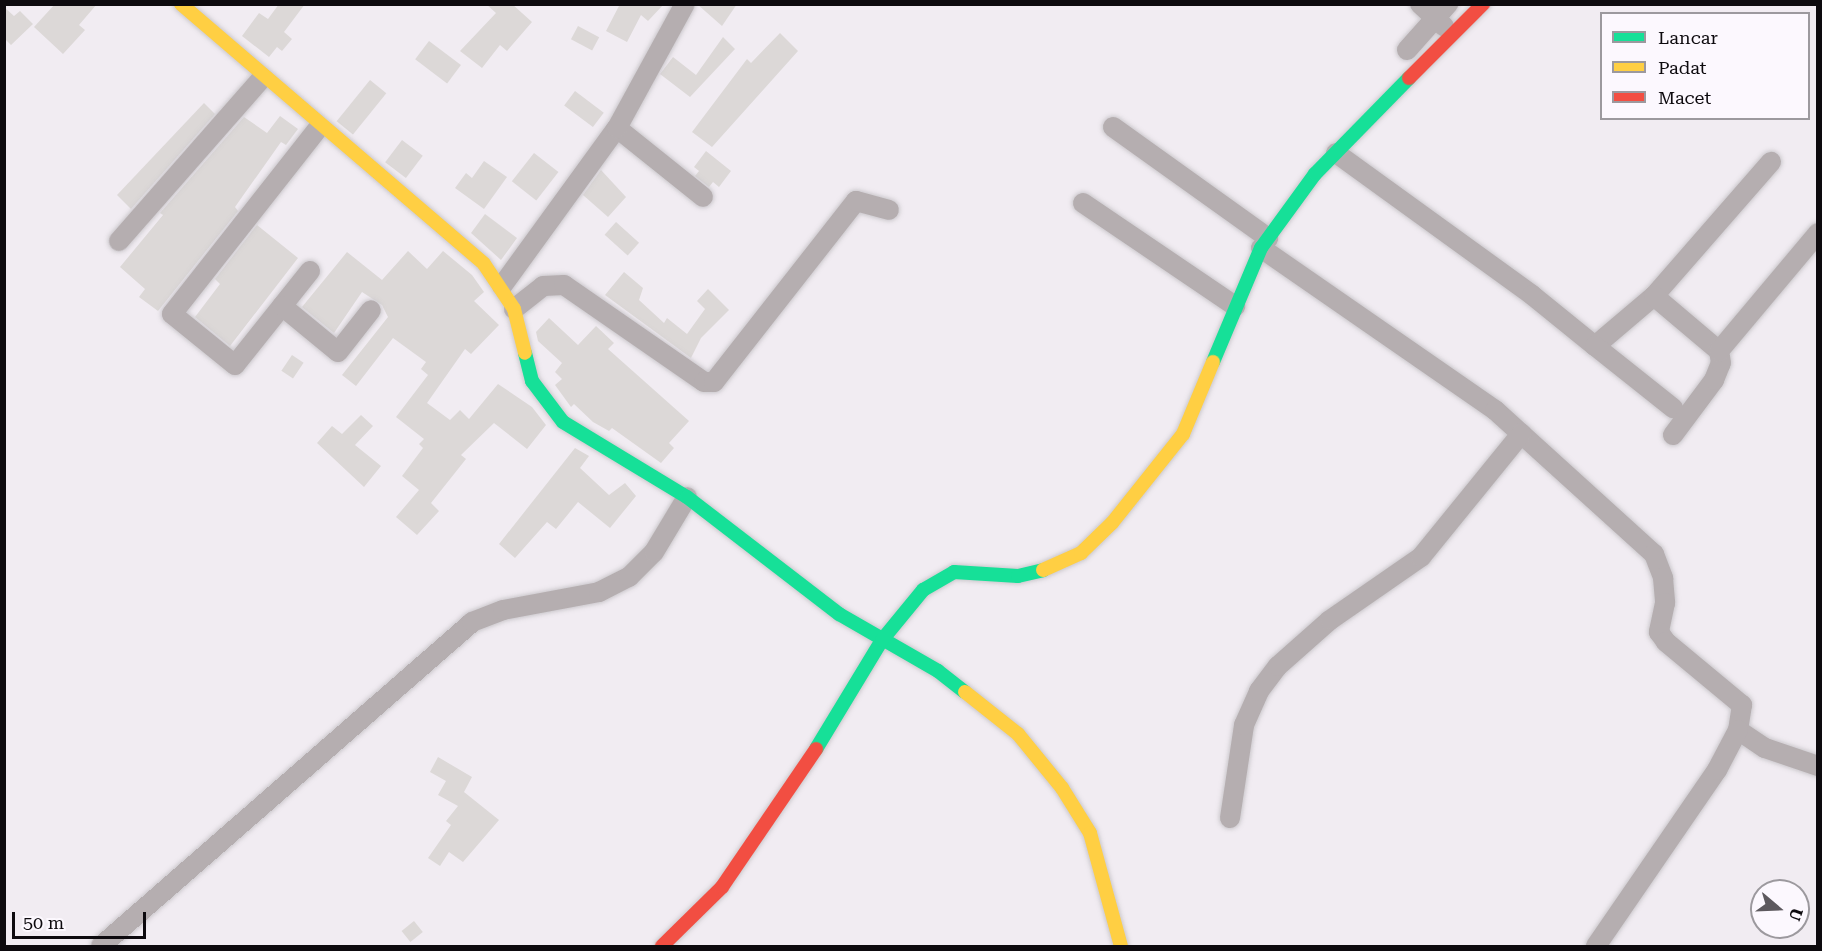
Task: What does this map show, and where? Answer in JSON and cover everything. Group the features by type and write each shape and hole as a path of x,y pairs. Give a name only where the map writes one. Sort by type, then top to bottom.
{"street":[{"path":"181,4 261,78 476,256 502,286 514,309 532,381 557,417 687,496 839,614 977,699 1042,762 1090,833 1121,946"},
{"path":"502,286 617,128 685,4"},
{"path":"1420,4 1442,12 1455,36"},
{"path":"662,946 722,887 745,856 882,640 923,590 943,574 1035,573 1081,553 1104,530 1183,434 1235,306 1265,243 1336,153 1455,36 1483,4"},
{"path":"1407,50 1442,12"},
{"path":"119,242 261,78"},
{"path":"310,271 235,364 172,314 319,127"},
{"path":"1113,127 1265,243 1495,410 1654,554 1663,578 1665,603 1659,632 1742,705 1738,730 1717,770 1596,946"},
{"path":"617,128 704,197"},
{"path":"1336,153 1532,295 1673,408"},
{"path":"1595,346 1654,296 1771,162"},
{"path":"514,309 543,286 564,285 704,382 714,382 856,201 889,210"},
{"path":"1083,203 1235,306"},
{"path":"1719,351 1818,233"},
{"path":"1654,296 1719,351 1721,363 1714,380 1673,435"},
{"path":"282,306 338,352 371,310"},
{"path":"1230,818 1244,724 1259,691 1278,666 1324,626 1421,557 1521,434"},
{"path":"101,946 472,622 503,610 599,592 629,577 654,552 687,496"},
{"path":"1738,730 1766,748 1818,766"}],"building":[{"path":"55,4 97,4 79,25 85,30 63,54 34,27"},
{"path":"279,4 305,4 284,32 292,39 282,51 277,47 269,57 242,36 259,13 268,19"},
{"path":"486,4 512,4 532,22 507,51 500,45 482,68 460,51 496,13"},
{"path":"620,4 664,4 648,21 641,15 627,42 606,31"},
{"path":"697,4 737,4 722,26"},
{"path":"4,7 14,16 20,11 33,24 11,45 4,38"},
{"path":"578,26 599,37 592,51 571,39"},
{"path":"780,33 798,51 712,147 692,132 747,59 751,63"},
{"path":"723,37 735,49 690,97 660,74 673,57 696,75"},
{"path":"429,41 461,65 447,83 415,59"},
{"path":"370,80 386,93 353,134 337,121"},
{"path":"575,91 604,113 593,127 564,105"},
{"path":"204,103 215,114 131,209 117,195"},
{"path":"280,116 298,129 286,145 281,142 235,207 238,211 158,311 139,297 145,289 120,267 163,215 160,213 244,117 267,133"},
{"path":"402,140 423,156 406,178 385,162"},
{"path":"706,151 731,171 719,187 713,182 709,187 695,176 699,171 694,167"},
{"path":"534,153 558,172 536,200 512,181"},
{"path":"484,161 507,177 484,209 455,188 466,173 472,178"},
{"path":"601,170 626,197 608,217 583,195"},
{"path":"485,214 517,238 501,260 471,233"},
{"path":"616,222 639,243 628,255 605,235"},
{"path":"257,225 298,258 230,346 195,317 220,284 215,279"},
{"path":"408,251 427,269 443,251 472,275 484,292 474,301 499,325 471,354 465,349 427,403 450,420 460,410 469,419 498,384 532,407 546,425 527,449 494,423 461,455 466,459 431,503 439,511 417,535 396,517 419,490 402,476 423,448 419,444 424,439 396,417 428,375 421,369 426,362 393,338 356,386 342,375 388,317 382,305 362,292 334,333 302,307 347,252 382,280"},
{"path":"624,272 643,288 639,300 664,323 667,318 687,334 705,309 697,301 708,289 729,310 701,338 691,358 605,295"},
{"path":"549,318 578,345 596,326 614,343 608,349 689,421 669,443 674,448 661,463 612,428 609,431 593,422 574,404 571,407 555,385 562,379 555,372 562,363 538,341 536,332"},
{"path":"292,355 304,363 293,379 281,371"},
{"path":"361,415 373,426 355,445 381,466 364,487 317,443 332,426 342,434"},
{"path":"575,448 589,456 580,468 609,495 625,483 636,496 610,528 578,502 556,529 547,522 515,558 499,544"},
{"path":"438,757 472,777 464,792 499,820 463,862 449,852 440,866 428,858 451,825 446,821 458,806 438,795 446,781 430,772"},
{"path":"414,921 423,932 410,942 402,931"}],"traffic: fast":[{"path":"1213,362 1261,248 1315,174 1409,78"},
{"path":"525,353 532,381 563,422 687,497 839,614 938,671 965,692"},
{"path":"816,749 882,640 923,590 954,572 1018,576 1043,570"}],"traffic: slow":[{"path":"181,4 484,264 514,309 525,353"},
{"path":"1043,570 1081,553 1112,523 1183,434 1213,362"},
{"path":"965,692 1018,734 1062,788 1090,833 1121,946"}],"traffic: jam":[{"path":"1409,78 1483,4"},
{"path":"662,946 722,887 816,749"}]}
